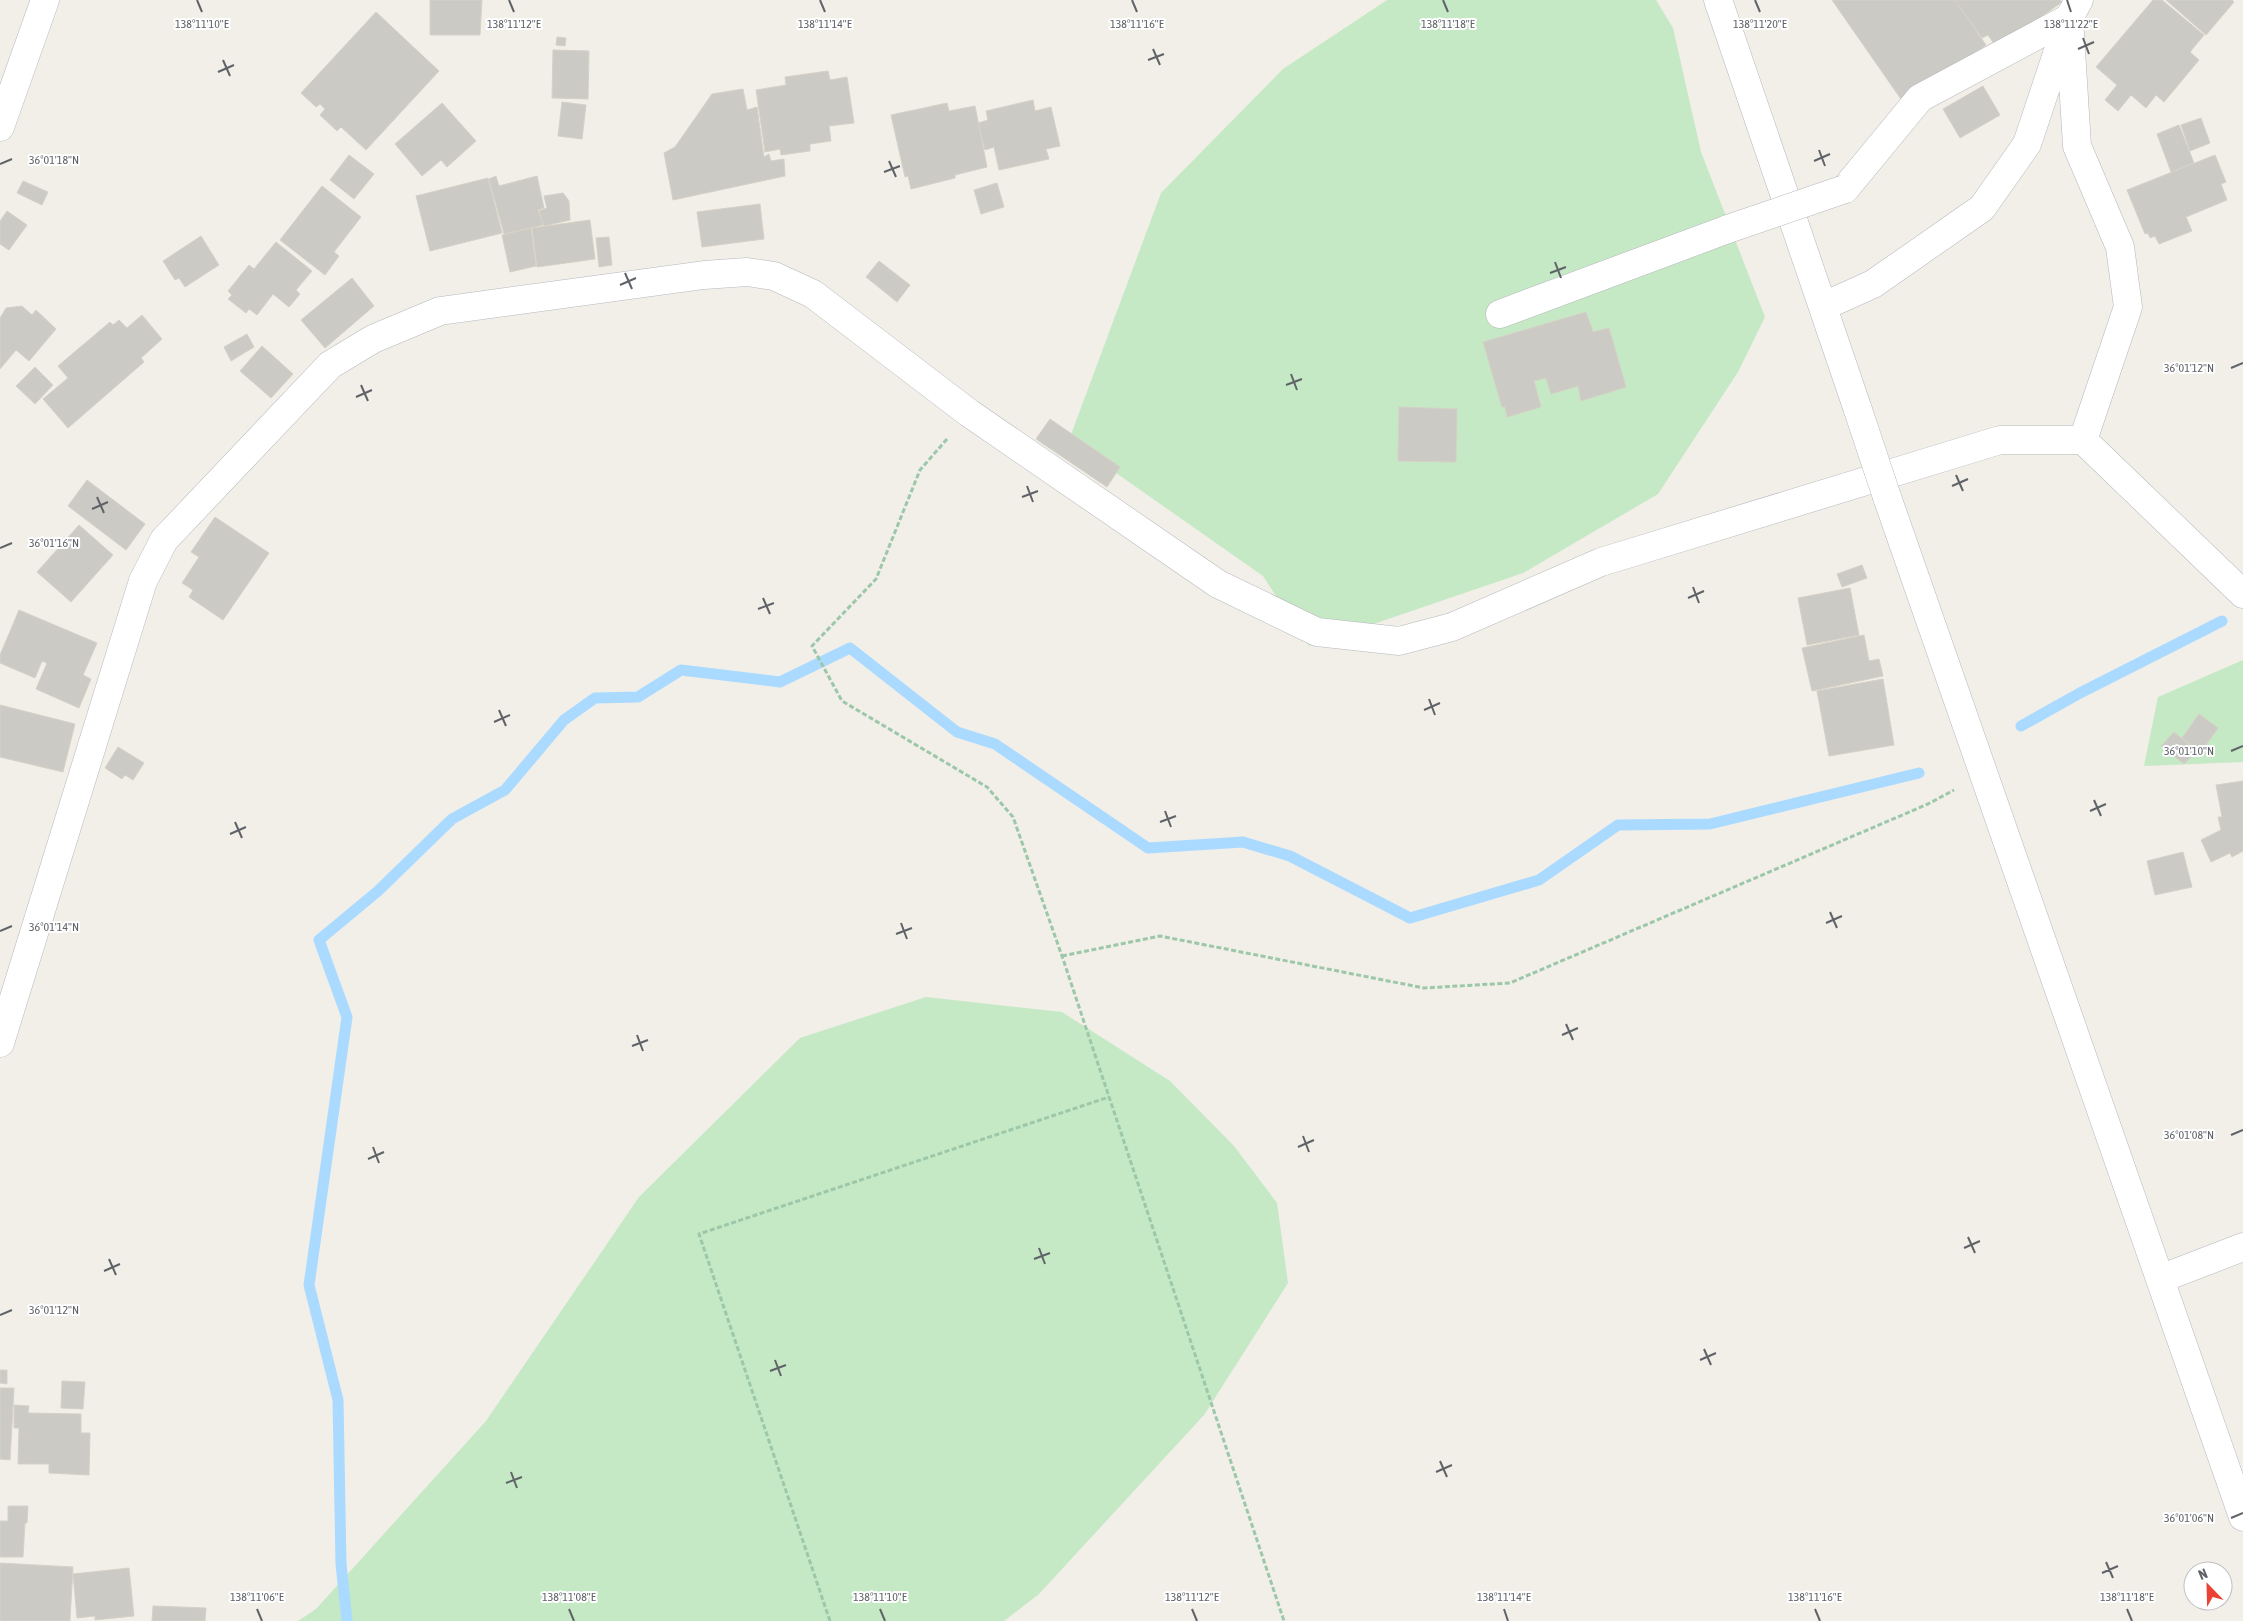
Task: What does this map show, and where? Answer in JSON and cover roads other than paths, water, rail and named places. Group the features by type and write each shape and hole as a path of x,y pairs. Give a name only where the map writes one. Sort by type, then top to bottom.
{"street":[{"path":"0,127 45,0"},
{"path":"1718,0 1983,774 2243,1517"},
{"path":"1824,306 1873,284 1982,208 2027,144 2074,9"},
{"path":"1500,314 1728,229 1845,189 1920,98 2074,9"},
{"path":"2074,9 2077,146 2120,247 2128,307 2083,440"},
{"path":"0,1042 143,581 164,540 330,365 373,339 440,311 704,275 747,272 774,276 813,294 969,413 1218,584 1317,632 1398,641 1452,627 1601,562 2000,440 2083,440 2243,594"},
{"path":"2160,1279 2243,1247"}],"waterway":[{"path":"2021,726 2080,693 2222,621"},
{"path":"347,1621 341,1564 338,1400 309,1285 347,1017 319,940 378,891 452,819 505,790 564,720 595,698 638,697 681,670 780,682 850,648 957,732 995,744 1148,848 1243,842 1290,856 1410,918 1539,880 1618,825 1710,824 1919,773"}]}
